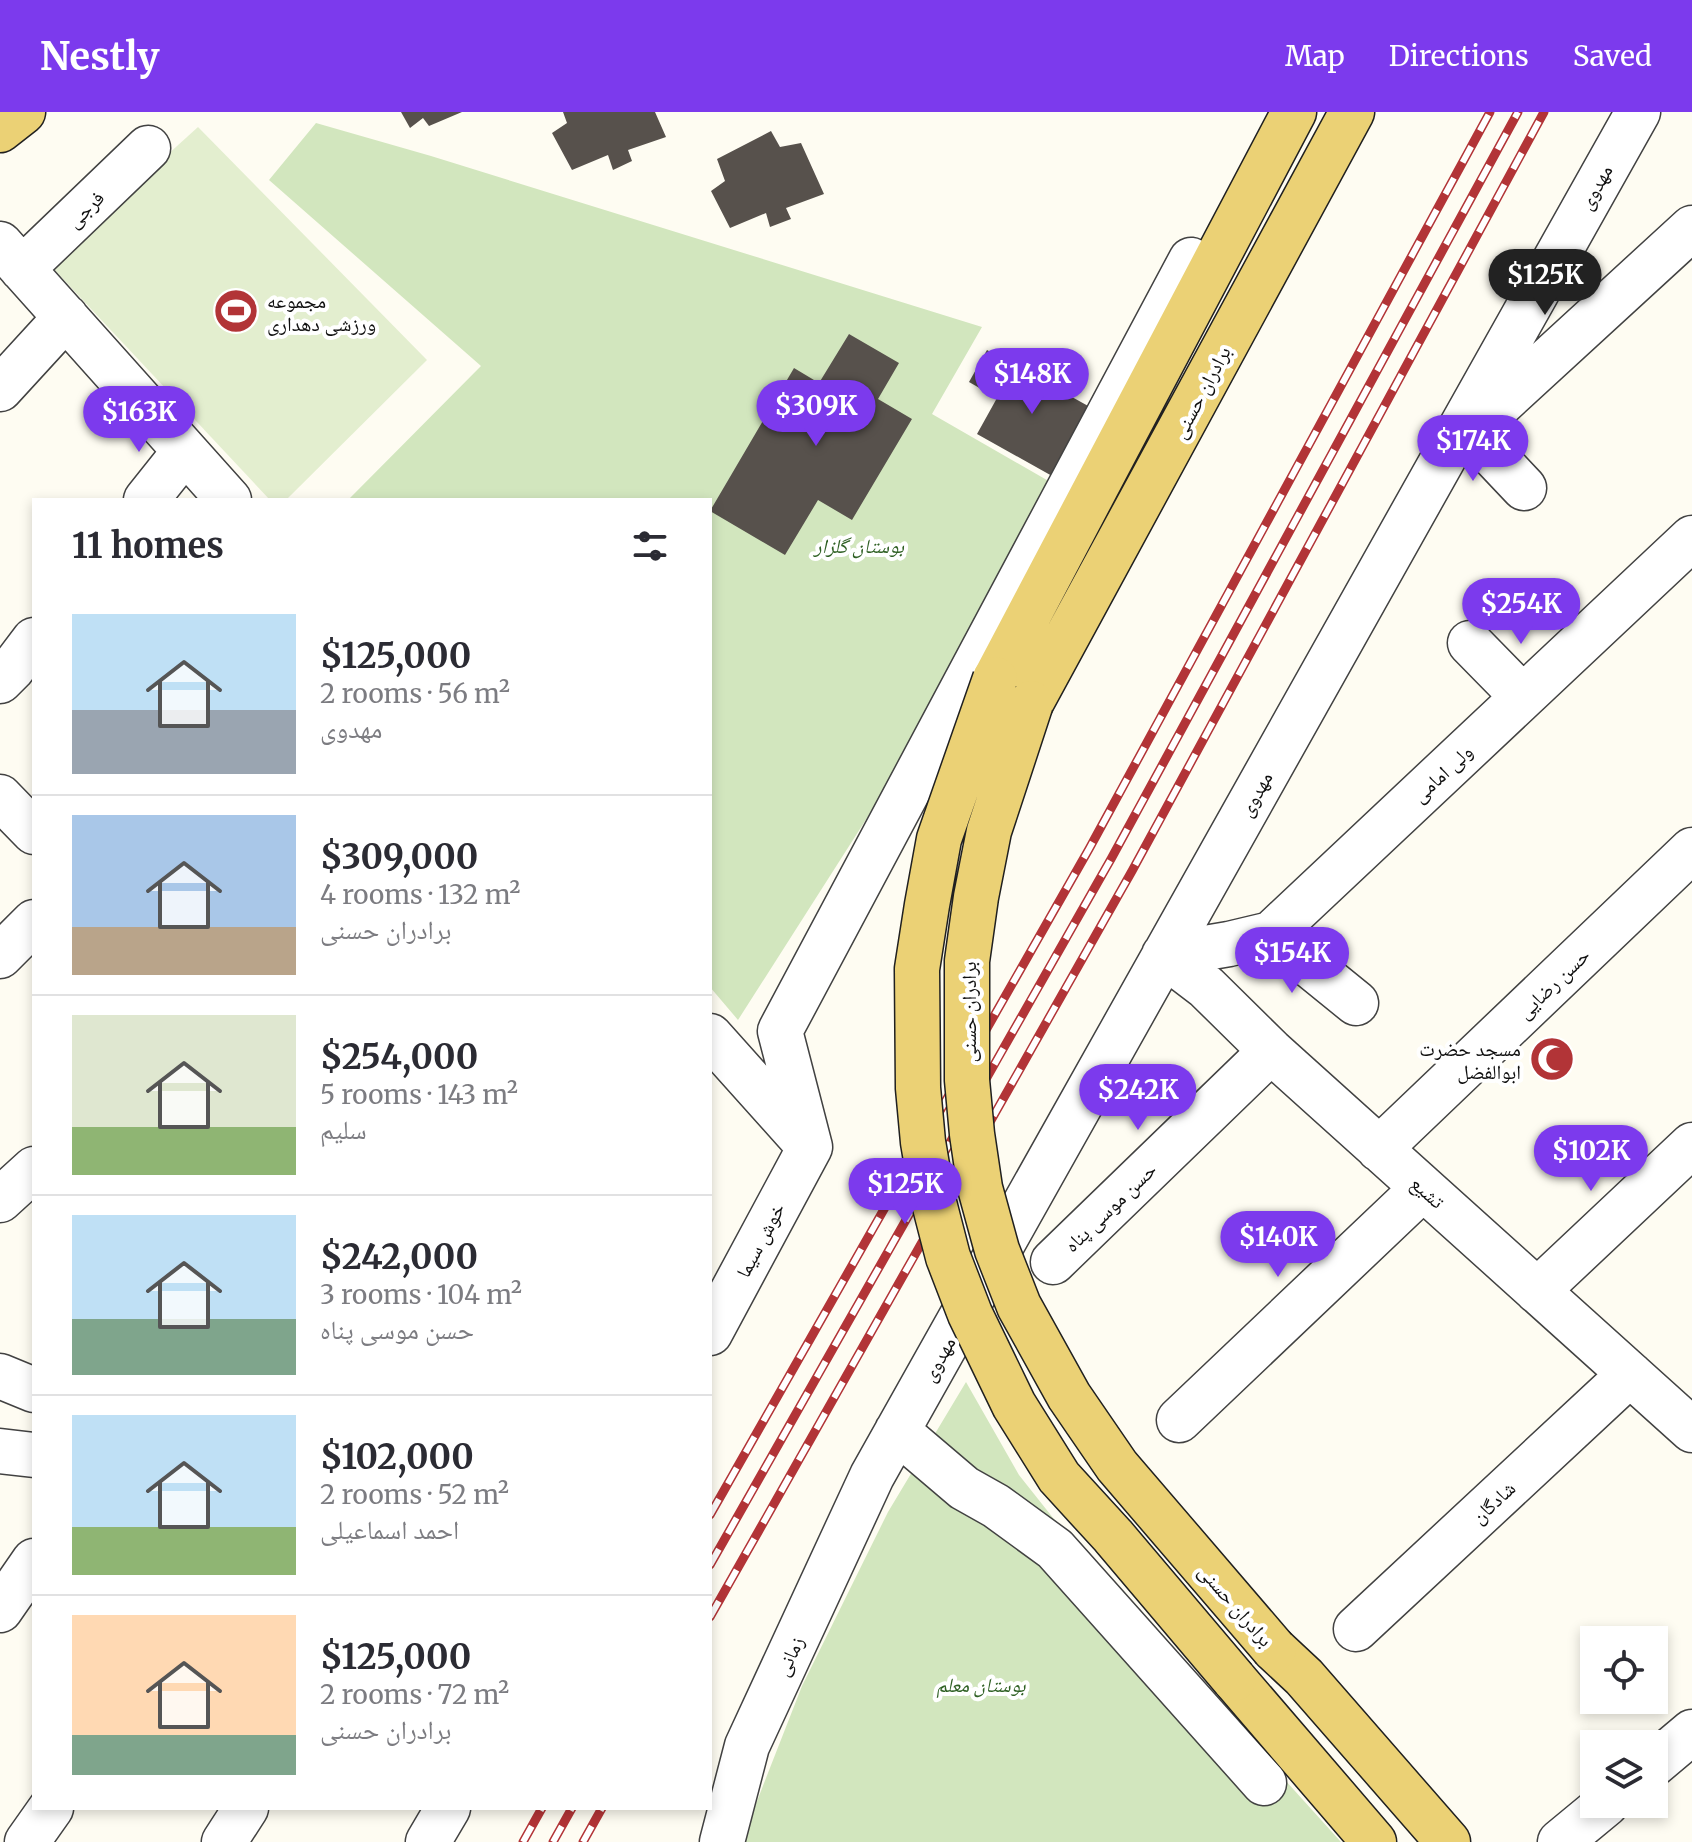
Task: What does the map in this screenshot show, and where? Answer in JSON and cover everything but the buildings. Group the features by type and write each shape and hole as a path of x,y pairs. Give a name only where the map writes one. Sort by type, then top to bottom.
{"main road":[{"path":"0,130 23,112"},
{"path":"1294,112 995,679 939,839 917,969 918,1088 932,1195 948,1257 970,1314 1014,1405 1059,1477 1374,1842"},
{"name":"برادران حسنی","path":"1352,112 1031,703 989,831 976,897 967,961 967,1080 980,1188 997,1250 1019,1306 1069,1396 1117,1466 1274,1649 1304,1677 1448,1842"}],"street":[{"path":"810,1147 780,1031 1270,112"},
{"name":"مهدوی","path":"872,1476 1164,955 1458,444 1638,112"},
{"name":"فرجی","path":"11,256 148,148"},
{"path":"1524,488 1458,444 1692,228"},
{"path":"11,256 227,498"},
{"path":"0,389 66,317"},
{"path":"148,498 185,451"},
{"name":"ولی امامی","path":"1164,955 1271,934 1692,538"},
{"path":"0,681 32,643"},
{"path":"1470,643 1523,697"},
{"path":"0,797 32,830"},
{"name":"حسن رضایی","path":"1379,1149 1692,850"},
{"path":"0,956 32,924"},
{"path":"1271,934 1356,1003"},
{"name":"تشیع","path":"1164,955 1206,987 1271,1051 1692,1430"},
{"path":"780,1031 762,1033 715,1053 810,1147"},
{"name":"حسن موسی پناه","path":"1053,1262 1271,1051"},
{"path":"1537,1291 1692,1145"},
{"name":"خوش سیما","path":"712,1329 810,1147"},
{"path":"0,1200 32,1171"},
{"path":"1179,1420 1423,1188"},
{"name":"شادگان","path":"1356,1629 1630,1374"},
{"path":"0,1376 32,1389"},
{"path":"897,1431 964,1488 996,1506 1055,1549 1264,1783"},
{"path":"0,1451 32,1455"},
{"name":"زمانی","path":"722,1842 747,1746 872,1476"},
{"path":"0,1610 32,1564"},
{"path":"1668,1752 1692,1732"},
{"path":"27,1842 50,1810"},
{"path":"224,1842 245,1810"},
{"path":"428,1842 447,1810"},
{"path":"1560,1842 1589,1818"}],"green space":[{"name":"بوستان گلزار","path":"316,123 982,327 932,414 1059,487 955,680 738,1020 712,989 712,498 350,498 481,366 269,180"},
{"name":"مجموعه ورزشی دهداری","path":"198,127 427,360 288,498 268,498 48,263"},
{"name":"بوستان معلم","path":"966,1382 1019,1475 1088,1562 1341,1842 741,1842 802,1686 888,1512"}],"railway":[{"path":"712,1511 1089,849 1490,112"},
{"path":"712,1561 1111,859 1518,112"},
{"path":"712,1613 1132,871 1544,112"},
{"path":"523,1842 541,1810"},
{"path":"553,1842 571,1810"},
{"path":"583,1842 601,1810"}],"place":[{"name":"مجموعه ورزشی دهداری","path":"236,311"},
{"name":"مسجد حضرت ابوالفضل","path":"1552,1059"}]}
